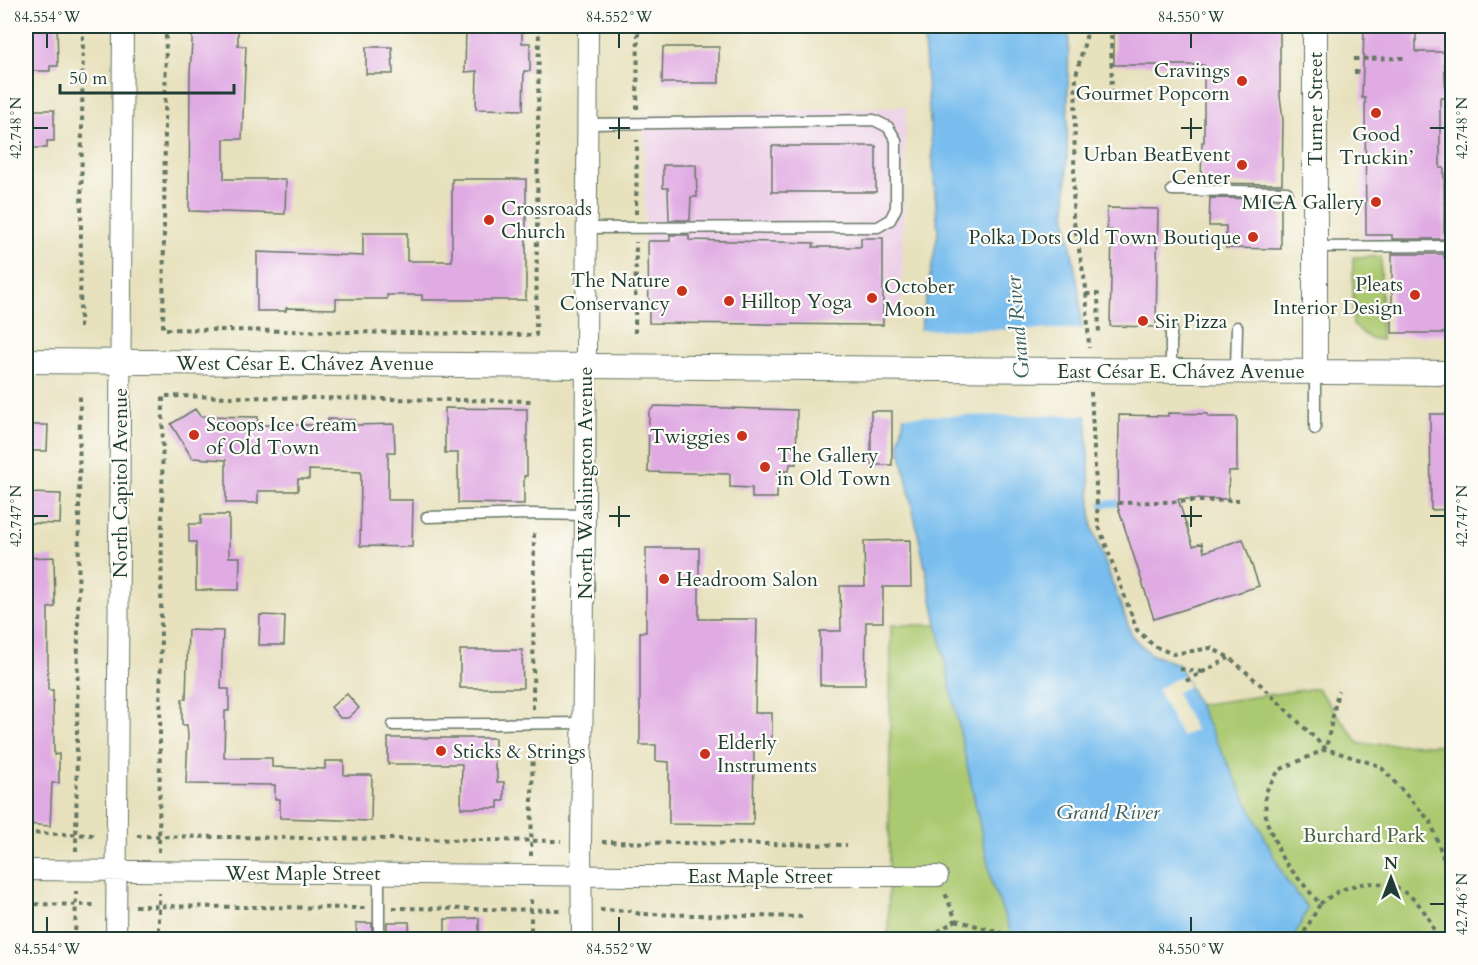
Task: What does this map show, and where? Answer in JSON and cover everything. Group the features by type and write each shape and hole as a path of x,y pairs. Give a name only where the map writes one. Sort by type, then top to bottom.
{"street":[{"name":"North Capitol Avenue","path":"116,939 123,26"},
{"name":"North Washington Avenue","path":"582,939 588,26"},
{"name":"Turner Street","path":"1315,26 1315,372"},
{"name":"West César E. Chávez Avenue","path":"26,361 585,364"},
{"name":"East César E. Chávez Avenue","path":"585,364 875,370 1452,373"},
{"name":"West Maple Street","path":"26,870 581,875"},
{"name":"East Maple Street","path":"581,875 939,876"}],"lane":[{"path":"1451,26 1452,61"},
{"path":"586,228 878,227 890,220 896,208 896,140 888,127 874,120 587,124"},
{"path":"1172,190 1287,192"},
{"path":"1315,247 1452,246"},
{"path":"1162,371 1171,327"},
{"path":"1236,372 1237,327"},
{"path":"1315,372 1315,429"},
{"path":"427,517 530,513 585,515"},
{"path":"393,725 582,723"},
{"path":"379,874 379,939"}],"path":[{"path":"80,328 83,26"},
{"path":"166,26 163,329 536,335 539,26"},
{"path":"635,333 638,26"},
{"path":"1088,316 1074,218 1076,75 1089,26"},
{"path":"1111,26 1112,101"},
{"path":"1354,59 1405,58"},
{"path":"1354,72 1362,72"},
{"path":"1086,294 1098,294 1099,335"},
{"path":"75,939 80,396"},
{"path":"159,939 163,396 531,401"},
{"path":"1093,430 1098,524 1137,630 1154,646 1173,654 1211,648 1230,658 1326,749 1380,766 1431,822 1452,884"},
{"path":"1118,503 1239,500"},
{"path":"1186,681 1230,658"},
{"path":"1180,669 1204,672"},
{"path":"1326,749 1338,691"},
{"path":"1320,904 1283,860 1266,820 1265,793 1279,770 1326,749"},
{"path":"26,833 847,845"},
{"path":"939,876 956,920"},
{"path":"1300,939 1320,904 1339,890 1358,884 1378,883 1398,888 1416,900 1428,915 1437,939"},
{"path":"26,904 582,910 630,911 640,914 806,917"},
{"path":"922,939 930,937 956,920 1001,933 1005,939"}],"shaded area":[{"path":"1361,26 1452,26 1452,336 1390,337 1388,242 1362,241"},
{"path":"906,107 901,315 645,310 645,115"}],"green space":[{"path":"1353,257 1381,257 1381,340 1369,338 1353,325"},
{"path":"891,625 938,625 993,887 1015,939 888,940"},
{"name":"Burchard Park","path":"1317,688 1360,744 1452,745 1452,939 1293,939 1308,908 1286,880 1197,705"}],"water":[{"name":"Grand River","path":"923,26 1069,26 1066,218 1080,297 1092,527 1132,636 1150,654 1178,664 1286,880 1308,908 1293,939 1014,939 993,887 899,444 938,233"}],"pier":[{"path":"1085,329 1089,415 902,416 917,330"},
{"path":"1183,675 1189,686 1176,693 1195,730 1182,737 1157,689"}],"building":[{"path":"26,26 57,26 58,66 50,66 50,71 26,71"},
{"path":"193,26 238,26 238,46 246,46 242,139 224,139 224,179 286,179 285,214 189,211 190,73"},
{"path":"466,26 522,26 522,43 530,43 530,71 524,71 523,110 476,109 477,71 465,72"},
{"path":"1114,26 1280,26 1280,96 1283,120 1282,184 1201,183 1202,142 1204,142 1204,65 1114,65"},
{"path":"1364,26 1416,26 1416,52 1444,52 1446,98 1440,98 1440,168 1444,168 1444,239 1392,239 1392,235 1366,235 1365,98 1362,98"},
{"path":"366,47 392,47 393,74 366,74"},
{"path":"663,47 719,47 719,83 662,83"},
{"path":"26,110 54,110 54,141 47,141 47,148 26,148"},
{"path":"772,146 876,146 876,192 772,192"},
{"path":"663,165 696,165 697,197 691,197 690,220 669,220 668,188 663,188"},
{"path":"452,179 526,179 526,300 422,300 422,295 387,295 387,299 336,299 336,309 286,308 286,311 257,311 257,252 363,256 363,233 407,233 407,261 452,261"},
{"path":"1210,198 1281,199 1281,249 1226,248 1226,226 1209,226"},
{"path":"1107,208 1158,209 1156,327 1110,326 1112,230 1107,230"},
{"path":"670,235 689,235 689,240 814,243 813,247 861,247 861,238 883,238 883,325 649,323 648,241 670,241"},
{"name":"Pleats Interior Design","path":"1392,254 1444,254 1444,258 1452,258 1452,333 1392,333"},
{"path":"655,406 797,410 796,464 790,464 789,471 778,471 777,498 752,498 752,488 730,487 730,474 648,472 649,412"},
{"path":"445,408 527,409 527,476 524,476 524,504 458,503 458,453 445,453"},
{"path":"195,409 200,416 258,417 257,425 327,425 328,419 355,420 355,425 394,424 395,452 388,452 388,500 413,500 412,547 360,546 361,472 309,470 309,479 298,479 298,491 258,491 258,503 226,503 226,460 192,458 171,424"},
{"path":"871,411 892,411 892,465 871,465"},
{"path":"1168,413 1237,417 1237,471 1229,471 1228,499 1178,499 1193,546 1202,543 1204,552 1243,539 1259,586 1154,619 1118,507 1119,415 1168,416"},
{"path":"1430,414 1452,414 1452,509 1431,510"},
{"path":"26,425 48,425 47,451 26,451"},
{"path":"26,493 61,494 60,524 26,523"},
{"path":"201,515 229,515 229,557 240,557 239,590 196,590 196,542 189,542 189,524 201,524"},
{"path":"910,540 911,587 883,587 883,622 866,622 865,685 820,685 820,631 841,631 840,586 865,586 864,541"},
{"name":"Elderly Instruments","path":"646,548 699,548 699,619 757,619 755,713 772,713 772,746 754,746 753,825 669,824 669,762 656,761 656,745 640,745 640,632 646,632"},
{"path":"54,557 55,607 48,608 48,690 53,690 54,755 59,754 59,783 52,783 50,826 26,824 26,558"},
{"path":"260,615 285,616 284,645 259,645"},
{"path":"188,630 223,631 221,689 229,689 229,711 225,711 224,758 272,758 272,767 325,769 325,761 344,761 344,775 372,775 371,821 280,818 280,799 275,799 275,785 186,784 188,736 187,725 182,725 182,699 186,699"},
{"path":"460,650 522,650 523,688 460,688"},
{"path":"347,694 359,708 348,718 340,718 331,707"},
{"name":"Sticks & Strings","path":"388,738 495,738 495,770 497,770 497,782 504,782 504,801 498,801 498,808 461,808 462,764 388,764"},
{"path":"479,918 479,939 445,939 445,919"},
{"path":"387,922 409,922 410,939 387,939"},
{"path":"356,923 372,923 372,939 357,939"}],"waterway":[{"path":"1103,504 1118,503"}],"place":[{"name":"Cravings Gourmet Popcorn","path":"1242,81"},
{"name":"Good Truckin’","path":"1376,113"},
{"name":"Urban BeatEvent Center","path":"1242,165"},
{"name":"MICA Gallery","path":"1376,202"},
{"name":"Crossroads Church","path":"489,220"},
{"name":"Polka Dots Old Town Boutique","path":"1253,237"},
{"name":"The Nature Conservancy","path":"682,291"},
{"name":"Pleats Interior Design","path":"1415,295"},
{"name":"October Moon","path":"872,298"},
{"name":"Hilltop Yoga","path":"729,301"},
{"name":"Sir Pizza","path":"1143,321"},
{"name":"Scoops Ice Cream of Old Town","path":"194,435"},
{"name":"Twiggies","path":"742,436"},
{"name":"The Gallery in Old Town","path":"765,467"},
{"name":"Headroom Salon","path":"664,579"},
{"name":"Sticks & Strings","path":"441,751"},
{"name":"Elderly Instruments","path":"705,754"}]}
